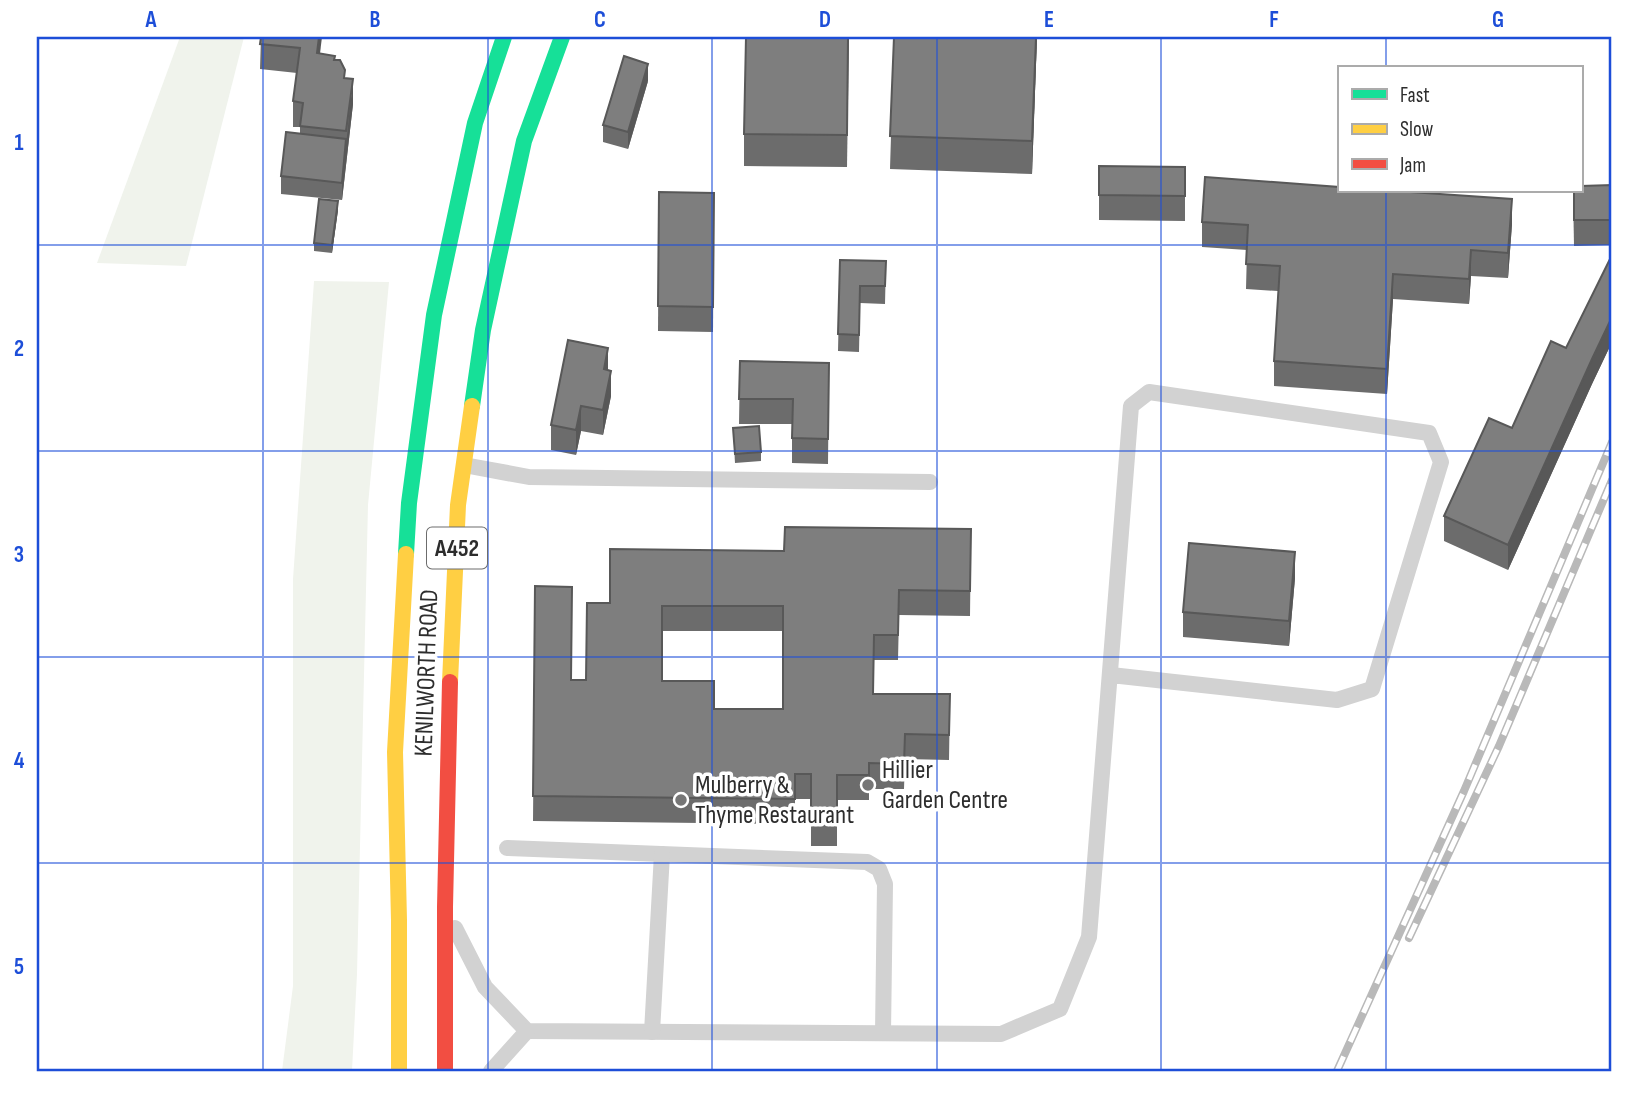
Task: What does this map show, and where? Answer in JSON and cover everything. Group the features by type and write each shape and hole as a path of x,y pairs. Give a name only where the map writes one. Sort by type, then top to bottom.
{"highway":[{"name":"KENILWORTH ROAD","path":"399,1071 396,752 409,503 434,315 475,123 505,37"},
{"name":"KENILWORTH ROAD","path":"445,1071 449,709 458,505 483,330 524,141 562,37"}],"lane":[{"path":"445,907 485,987 527,1031 1001,1034 1059,1009 1089,937 1131,406 1149,392 1429,433 1441,462 1372,689 1337,700 1111,675"},
{"path":"464,465 529,477 930,482"},
{"path":"507,848 867,862 879,869 885,884 883,1033"},
{"path":"652,1032 662,854"},
{"path":"491,1071 527,1031"}],"shaded area":[{"path":"180,37 244,37 186,266 97,263"},
{"path":"314,281 389,282 368,505 357,974 352,1071 282,1071 293,986 293,579"}],"building":[{"path":"261,37 319,37 317,53 335,56 334,60 340,60 345,70 344,78 353,79 346,131 300,126 303,103 293,101 300,48 260,44"},
{"path":"746,37 848,37 847,135 744,134"},
{"path":"894,37 1036,37 1032,141 890,136"},
{"path":"624,56 648,64 628,132 603,125"},
{"path":"286,132 346,139 342,183 281,176"},
{"path":"1099,166 1185,167 1185,196 1099,195"},
{"path":"1205,177 1338,187 1338,192 1410,192 1512,199 1508,253 1471,250 1469,279 1393,274 1387,369 1274,361 1280,266 1246,264 1248,225 1202,222"},
{"path":"1612,185 1612,220 1574,220 1574,192 1582,192 1582,186"},
{"path":"659,192 714,193 713,307 658,306"},
{"path":"319,199 338,201 332,245 314,243"},
{"path":"1612,255 1612,317 1508,545 1444,516 1489,418 1512,428 1551,341 1566,348"},
{"path":"840,260 886,261 885,286 860,286 859,335 838,334"},
{"path":"568,340 608,348 604,369 611,371 603,410 581,406 576,430 551,425"},
{"path":"740,361 829,363 828,439 792,438 793,399 739,399"},
{"path":"759,426 761,452 735,454 733,428"},
{"path":"785,527 971,529 970,591 899,590 898,635 874,635 873,694 950,694 949,735 905,734 904,764 869,763 869,775 837,775 837,821 811,821 811,774 795,774 795,799 533,796 535,586 572,587 571,680 586,680 587,603 610,603 610,549 784,551","holes":["662,606 783,606 783,709 714,709 714,681 662,681"]},
{"path":"1189,543 1295,552 1289,621 1183,612"}],"railway":[{"path":"1337,1071 1464,791 1612,442"},
{"path":"1409,938 1499,746 1612,480"}],"traffic: fast":[{"path":"406,554 409,503 434,315 475,123 504,37"},
{"path":"472,406 483,330 524,141 562,37"}],"traffic: slow":[{"path":"450,682 458,505 472,406"},
{"path":"399,1071 395,752 406,554"}],"traffic: jam":[{"path":"445,1071 445,907 450,682"}],"place":[{"name":"Hillier Garden Centre","path":"868,785"},
{"name":"Mulberry & Thyme Restaurant","path":"681,800"}]}
